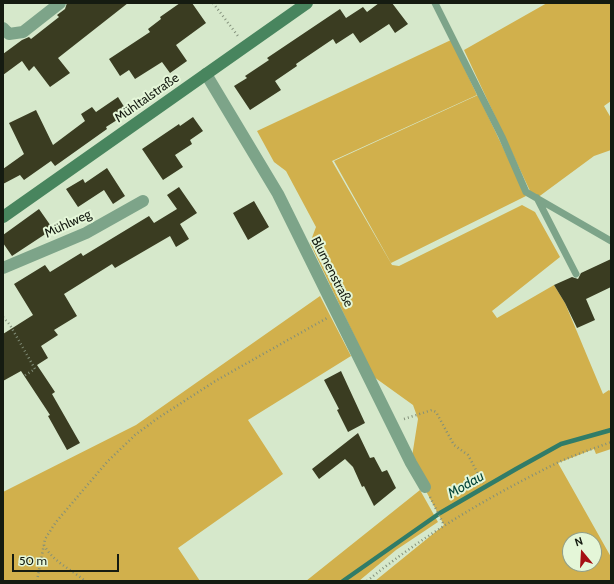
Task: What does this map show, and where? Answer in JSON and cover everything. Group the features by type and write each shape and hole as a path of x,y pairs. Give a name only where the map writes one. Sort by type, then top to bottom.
{"street":[{"path":"3,28 9,34 23,32 60,3"},
{"name":"Mühltalstraße","path":"3,216 307,3"},
{"name":"Blumenstraße","path":"206,74 278,194 411,464 425,487"},
{"name":"Mühlweg","path":"3,268 86,233 143,201"}],"lane":[{"path":"435,3 502,137 526,192 611,241"},
{"path":"537,198 576,274"}],"path":[{"path":"213,3 246,46"},
{"path":"37,581 45,539 56,522 107,462 135,435 158,418 217,380 336,312"},
{"path":"4,317 35,369 24,376"},
{"path":"414,415 432,410 436,412 454,445 468,456 482,483"},
{"path":"367,581 401,554 444,525 558,462 611,442"},
{"path":"425,487 444,525"},
{"path":"44,545 56,561 85,581"}],"shaded area":[{"path":"547,3 611,3 611,101 604,106 611,118 611,150 594,156 537,198 530,191 464,50"},
{"path":"451,40 477,95 332,161 392,265 399,266 522,205 535,212 560,257 492,311 497,318 554,285 565,303 603,394 609,390 611,392 611,449 596,454 594,449 558,463 597,532 562,532 562,572 602,572 602,541 611,557 611,581 375,581 444,525 411,463 418,419 413,405 374,377 310,243 316,227 286,171 274,162 257,131"},
{"path":"478,95 526,196 391,263 334,161"},
{"path":"320,296 351,356 248,420 283,474 178,548 200,581 3,581 3,492 136,425"},
{"path":"420,490 438,522 396,550 359,581 306,581"}],"building":[{"path":"67,3 128,3 58,58 70,73 50,87 34,66 29,71 22,61 3,75 3,54 22,40 29,37 31,39 59,17 57,15 65,9"},
{"path":"180,3 192,3 206,23 176,45 187,61 170,73 162,62 135,79 129,70 120,76 109,59 150,32 148,29 161,19 160,17"},
{"path":"379,3 392,3 408,24 395,33 389,24 360,43 353,33 336,44 333,39 296,64 297,66 275,81 281,90 250,110 234,86 247,78 245,76 269,60 267,58 340,9 346,18 363,7 367,12"},
{"path":"118,97 128,113 106,127 107,129 55,166 51,161 24,180 20,175 3,184 3,169 24,154 9,123 36,110 53,145 85,121 81,114 92,107 96,112"},
{"path":"193,117 203,131 190,140 192,144 175,155 183,167 163,180 142,149 179,124 180,126"},
{"path":"107,168 125,196 113,204 104,190 78,207 66,189 83,179 85,183"},
{"path":"179,187 197,213 180,224 189,239 176,247 170,236 115,268 112,264 64,294 77,316 54,330 58,335 41,346 48,358 37,365 55,392 52,394 80,443 67,450 48,416 50,415 21,371 3,381 3,334 33,315 14,284 45,265 50,272 81,253 83,256 149,216 154,223 177,209 167,195"},
{"path":"254,201 269,227 248,240 233,213"},
{"path":"39,209 53,229 12,256 3,243 3,235"},
{"path":"611,259 611,287 586,299 595,320 577,328 565,303 554,285 572,277 578,279 581,273"},
{"path":"341,371 365,423 348,432 337,410 339,409 324,380"},
{"path":"358,433 370,458 374,457 382,472 387,470 396,488 374,506 364,486 362,487 353,467 345,459 319,479 312,469"}],"waterway":[{"name":"Modau","path":"343,581 440,513 516,469 561,444 611,430"}]}
